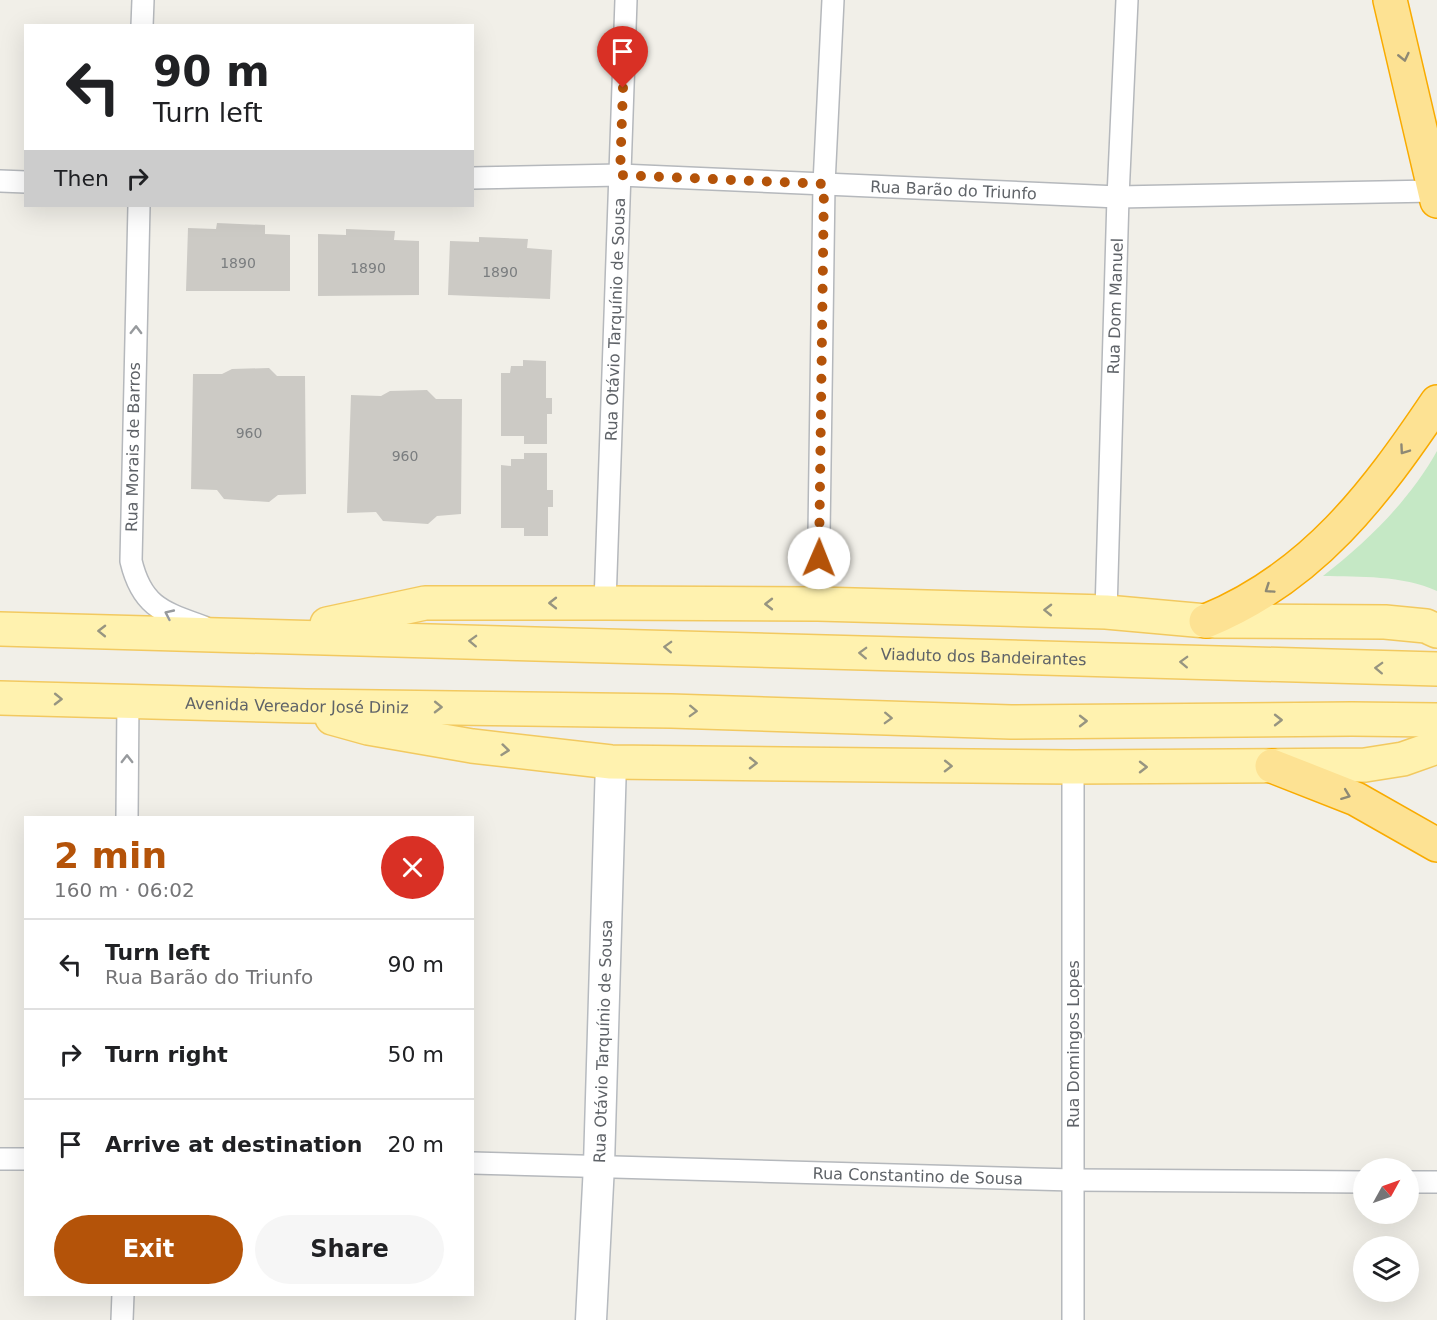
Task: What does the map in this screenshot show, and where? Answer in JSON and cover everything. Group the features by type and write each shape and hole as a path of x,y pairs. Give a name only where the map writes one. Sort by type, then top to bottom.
{"highway":[{"path":"1390,0 1436,196"},
{"path":"1206,621 1258,597 1290,575 1329,539 1361,505 1402,454 1437,402"},
{"path":"1272,766 1356,799 1437,845"}],"main road":[{"path":"0,629 267,636 425,603 605,603 818,604 1106,612 1206,621 1385,622 1426,626 1437,631"},
{"name":"Viaduto dos Bandeirantes","path":"267,636 1437,669"},
{"name":"Avenida Vereador José Diniz","path":"0,698 306,706 592,709 1011,722 1437,720"},
{"path":"306,706 340,721 368,728 472,746 611,762 1073,767 1365,765 1403,759 1437,747"}],"street":[{"path":"142,24 143,0"},
{"name":"Rua Otávio Tarquínio de Sousa","path":"605,603 626,0"},
{"path":"818,604 824,184 832,0"},
{"name":"Rua Dom Manuel","path":"1106,612 1118,197 1127,0"},
{"name":"Rua Barão do Triunfo","path":"474,178 620,175 1118,197 1436,196"},
{"path":"0,181 24,182"},
{"name":"Rua Morais de Barros","path":"139,207 131,561 135,581 161,610 224,634"},
{"path":"127,816 128,700"},
{"name":"Rua Otávio Tarquínio de Sousa","path":"591,1320 599,1165 611,762"},
{"name":"Rua Domingos Lopes","path":"1073,767 1073,1320"},
{"path":"0,1159 24,1159"},
{"name":"Rua Constantino de Sousa","path":"474,1163 1073,1180 1353,1182"},
{"path":"1419,1182 1437,1182"},
{"path":"122,1320 123,1296"}],"green space":[{"path":"1437,451 1437,591 1395,579 1323,576 1386,520 1414,487"}],"building":[{"path":"217,223 265,225 265,234 290,235 290,291 186,291 188,228 216,229"},
{"path":"346,229 395,231 394,240 419,241 419,295 318,296 318,234 346,235"},
{"path":"479,237 528,239 527,248 552,250 550,299 448,295 450,241 479,242"},
{"path":"523,360 546,361 546,398 552,398 552,414 547,414 547,444 524,444 524,436 501,436 501,373 510,373 511,366 523,366"},
{"path":"269,368 277,376 305,376 306,494 278,495 269,502 224,499 217,490 191,489 193,374 222,374 232,369"},
{"path":"427,390 436,399 462,399 461,514 437,516 428,524 383,521 376,512 347,513 351,395 381,396 390,391"},
{"path":"524,453 547,453 547,490 553,490 553,507 548,507 548,536 524,536 524,528 501,528 501,465 511,466 511,459 524,459"}],"route":[{"path":"623,88 620,175 824,184 819,558"}]}
